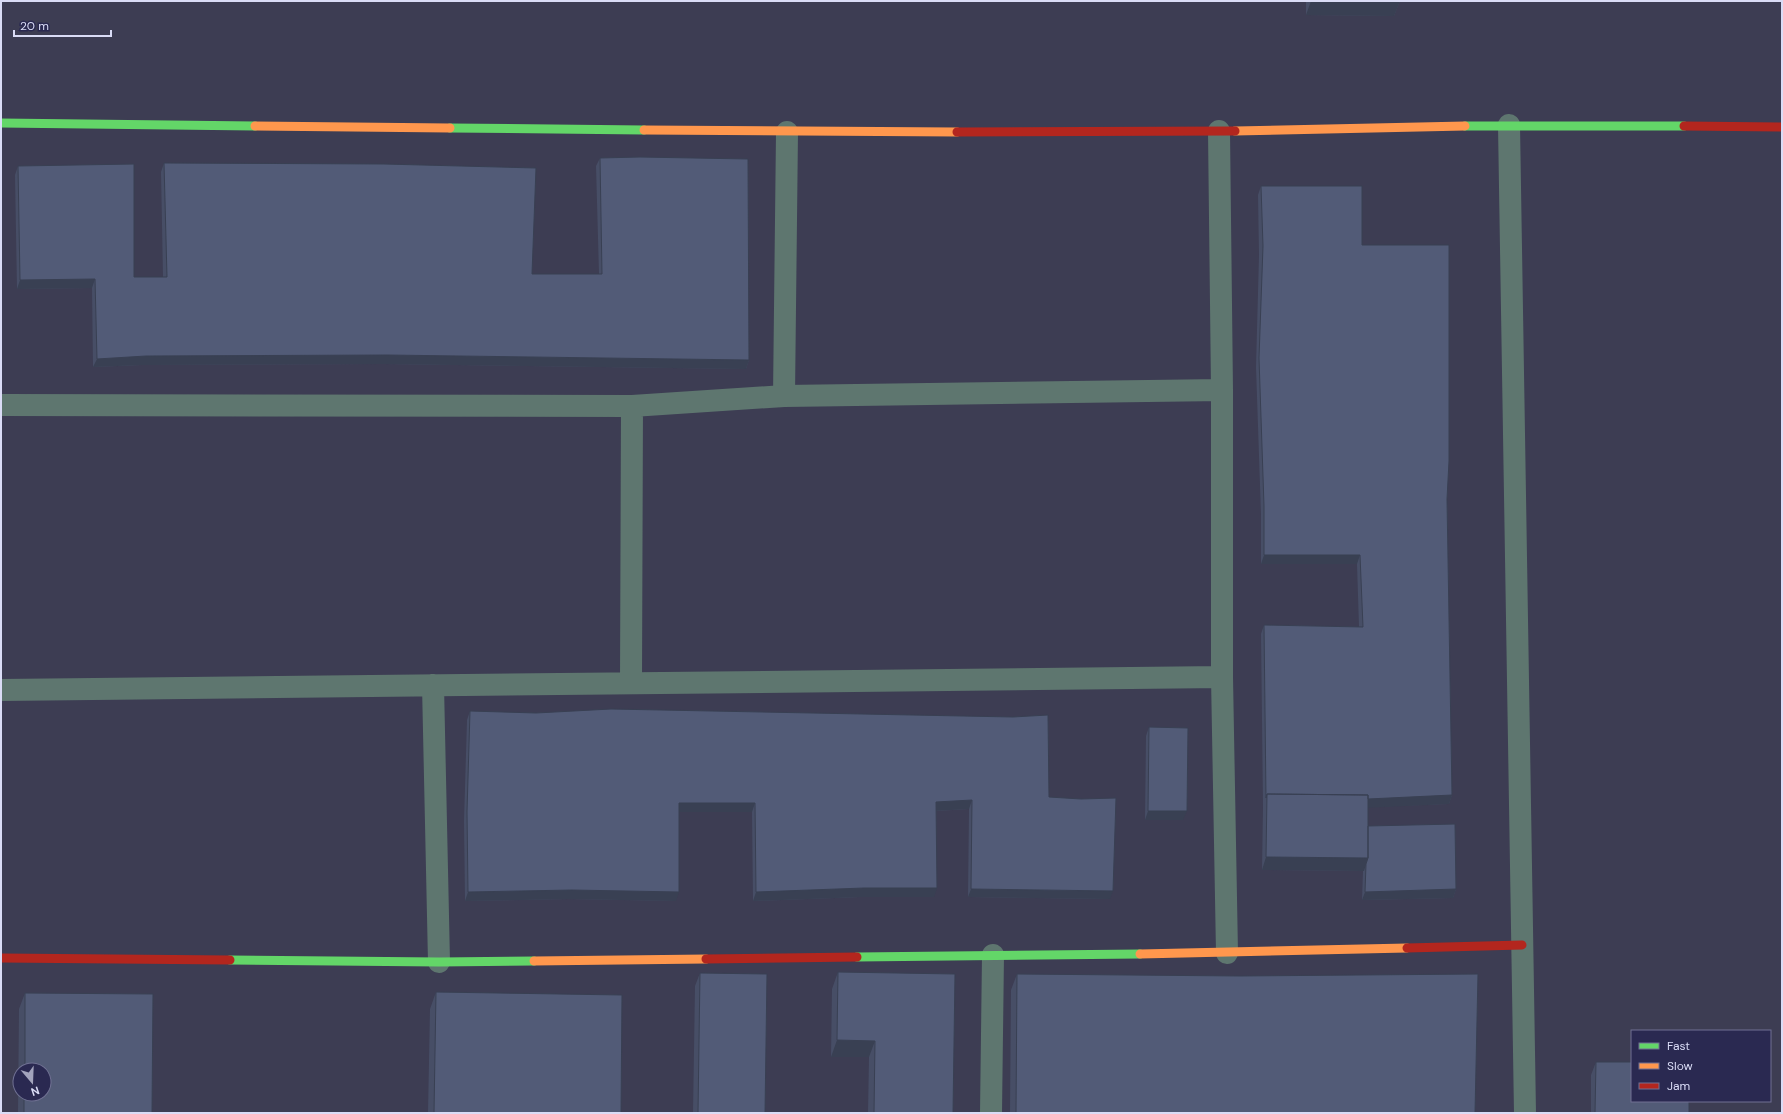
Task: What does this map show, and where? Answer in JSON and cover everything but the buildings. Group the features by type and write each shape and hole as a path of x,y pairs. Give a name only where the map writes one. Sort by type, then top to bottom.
{"street":[{"path":"1,123 788,132 1219,131 1509,125 1782,127"},
{"path":"1509,125 1525,1113"},
{"path":"1219,131 1222,390 1222,677 1227,953"},
{"path":"784,396 788,132"},
{"path":"1,405 632,406 784,396 1222,390"},
{"path":"631,682 632,406"},
{"path":"1,690 631,682 1222,677"},
{"path":"433,685 439,962"},
{"path":"1,958 439,962 1227,953 1522,945"},
{"path":"991,1113 993,956"}],"traffic: fast":[{"path":"1,123 255,126"},
{"path":"1465,126 1684,126"},
{"path":"450,128 644,130"},
{"path":"857,957 1140,954"},
{"path":"230,960 439,962 534,961"}],"traffic: slow":[{"path":"255,126 450,128"},
{"path":"1235,131 1465,126"},
{"path":"644,130 957,132"},
{"path":"1140,954 1407,948"},
{"path":"534,961 706,959"}],"traffic: jam":[{"path":"1684,126 1782,127"},
{"path":"957,132 1235,131"},
{"path":"1407,948 1522,945"},
{"path":"706,959 857,957"},
{"path":"1,958 230,960"}]}
